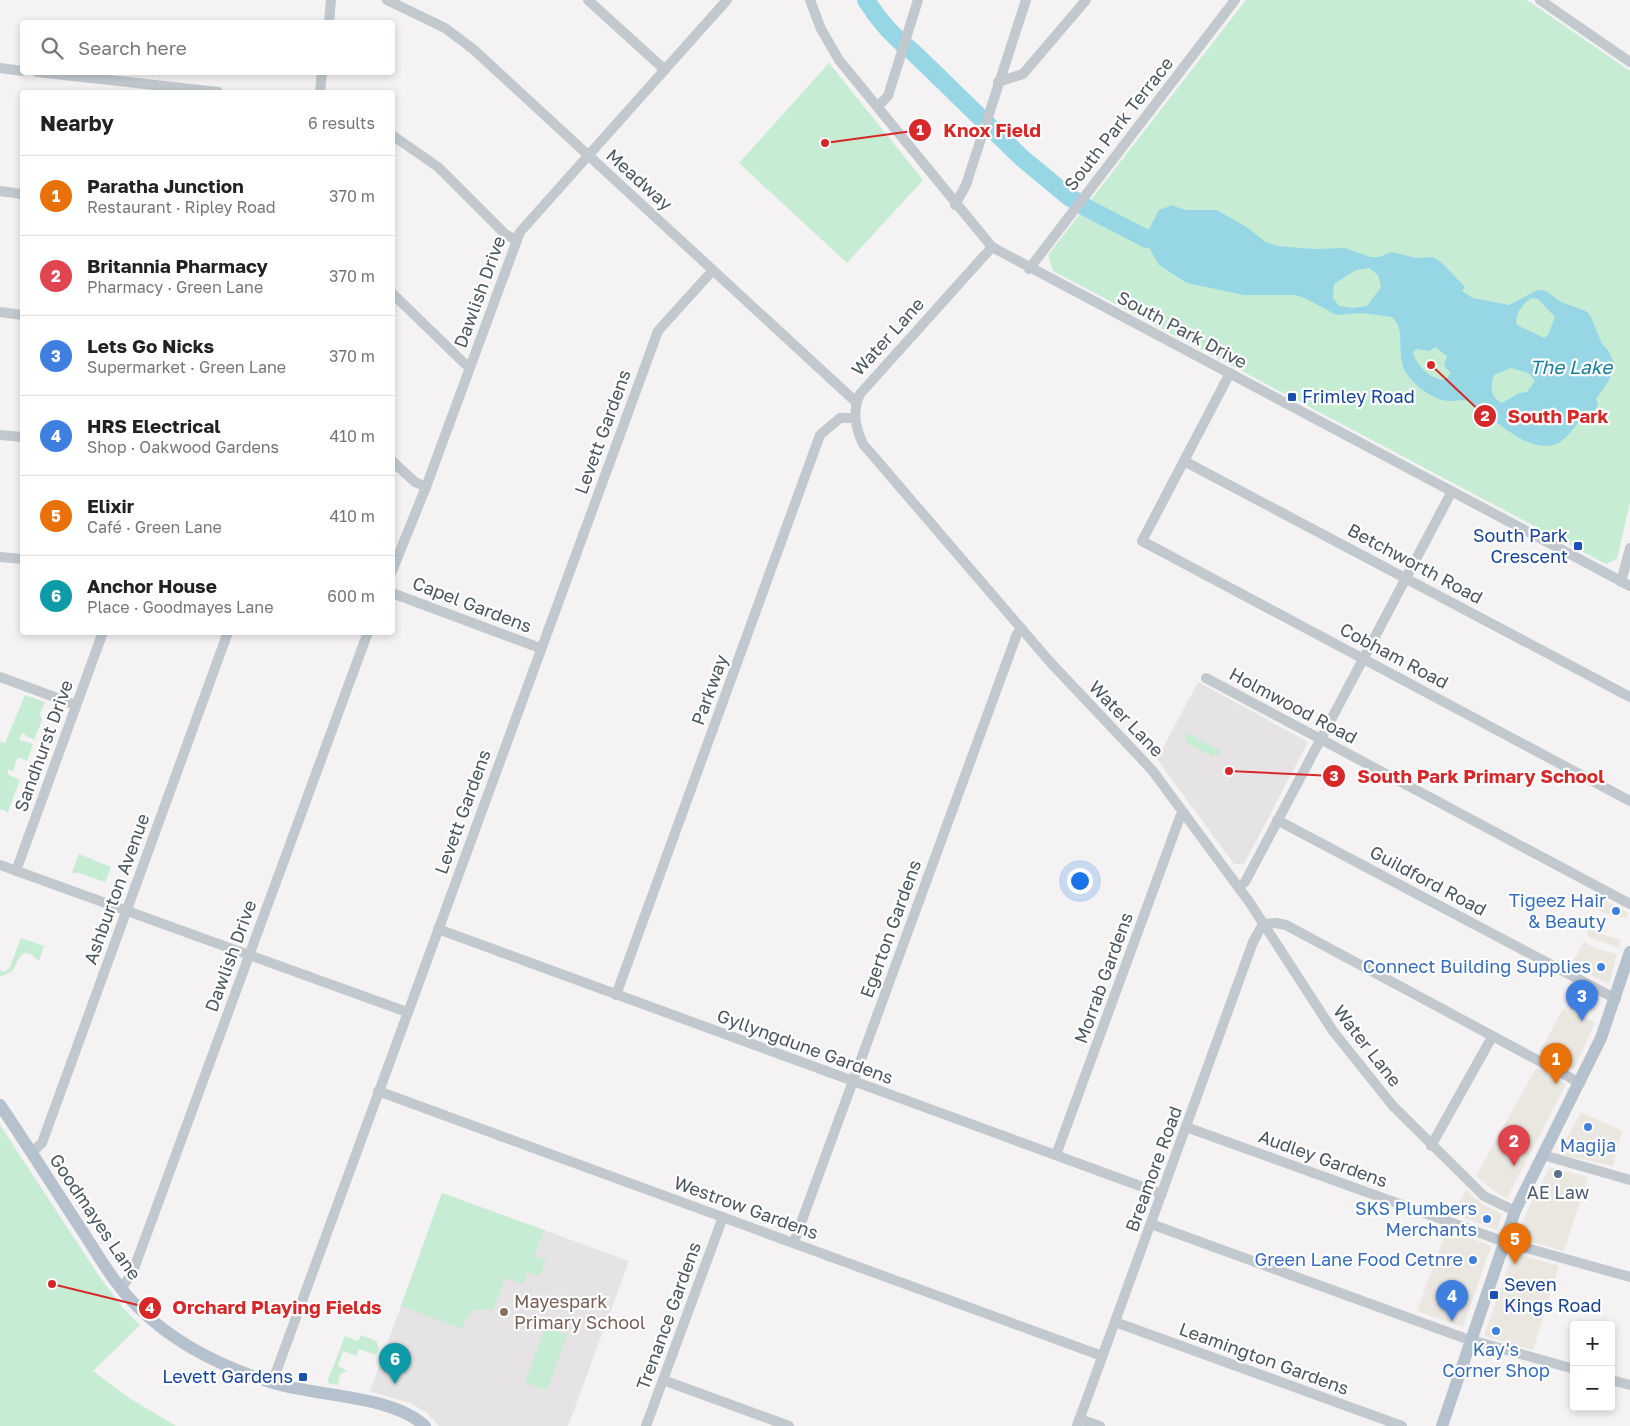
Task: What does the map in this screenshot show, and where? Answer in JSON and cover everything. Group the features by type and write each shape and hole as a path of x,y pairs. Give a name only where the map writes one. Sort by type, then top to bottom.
{"main road":[{"path":"1442,1426 1515,1211 1601,1038 1616,999 1630,952"},
{"name":"Goodmayes Lane","path":"0,1105 121,1288 139,1309 178,1339 229,1366 272,1383 395,1408 411,1415 425,1426"}],"street":[{"path":"328,20 332,0"},
{"name":"Meadway","path":"387,0 445,28 473,49 856,402"},
{"path":"588,0 665,70"},
{"name":"Dawlish Drive","path":"395,564 426,487 520,232 727,0"},
{"name":"South Park Drive","path":"810,0 821,29 839,60 878,106 955,205 992,248 1626,584"},
{"path":"878,106 888,96 918,0"},
{"path":"955,205 966,185 1026,0"},
{"path":"998,82 1023,74 1086,0"},
{"name":"South Park Terrace","path":"1029,269 1236,0"},
{"path":"1540,0 1630,62"},
{"path":"0,68 20,71"},
{"path":"64,75 200,90"},
{"path":"320,90 322,75"},
{"path":"395,138 438,167 505,234 516,240"},
{"path":"0,191 20,194"},
{"name":"Water Lane","path":"992,248 867,384 856,402 855,418 863,444 1080,695 1152,770 1239,887 1333,1031 1393,1106 1431,1146 1484,1196 1515,1211"},
{"name":"Levett Gardens","path":"272,1383 540,648 658,331 713,270"},
{"path":"395,296 465,364 470,365"},
{"path":"0,312 20,315"},
{"path":"1184,461 1230,373"},
{"name":"Parkway","path":"616,995 820,435 840,418 855,418"},
{"path":"0,435 20,437"},
{"name":"Cobham Road","path":"1184,461 1142,541 1630,801"},
{"name":"Betchworth Road","path":"1184,461 1630,697"},
{"path":"395,464 415,482 426,487"},
{"path":"1239,887 1245,882 1451,492"},
{"path":"1626,584 1629,551"},
{"path":"0,557 20,559"},
{"name":"Capel Gardens","path":"395,594 540,648"},
{"name":"Egerton Gardens","path":"794,1242 1017,634 1022,629"},
{"name":"Sandhurst Drive","path":"16,871 103,635"},
{"name":"Ashburton Avenue","path":"31,1153 42,1142 227,635"},
{"name":"Dawlish Drive","path":"121,1288 132,1274 367,635"},
{"path":"0,677 76,705"},
{"name":"Holmwood Road","path":"1206,678 1630,904"},
{"name":"Morrab Gardens","path":"1056,1156 1180,817 1185,814"},
{"name":"Guildford Road","path":"1277,820 1616,999"},
{"path":"0,865 407,1012"},
{"path":"1263,924 1276,923 1286,926 1580,1083"},
{"name":"Breamore Road","path":"1078,1422 1253,942 1263,924"},
{"name":"Gyllyngdune Gardens","path":"438,929 1162,1194"},
{"path":"1431,1146 1492,1036"},
{"name":"Westrow Gardens","path":"378,1091 1102,1356"},
{"name":"Audley Gardens","path":"1186,1127 1505,1242"},
{"path":"1543,1156 1630,1180"},
{"name":"Trenance Gardens","path":"646,1426 723,1216"},
{"path":"1151,1224 1471,1340 1570,1368"},
{"path":"1505,1242 1630,1277"},
{"name":"Leamington Gardens","path":"1115,1322 1402,1426"},
{"path":"663,1380 789,1426"},
{"path":"1615,1381 1630,1385"},
{"path":"1078,1422 1100,1426"}],"shaded area":[{"path":"1198,682 1308,742 1244,864 1234,864 1157,759"},
{"path":"1594,894 1628,913 1626,918 1603,912 1589,904"},
{"path":"1578,923 1598,933 1621,940 1619,948 1587,936 1588,933 1576,926"},
{"path":"1584,942 1594,948 1617,954 1609,984 1571,965"},
{"path":"1563,1009 1595,1022 1574,1069 1540,1051"},
{"path":"1536,1068 1566,1084 1507,1198 1491,1189 1476,1176"},
{"path":"1581,1112 1622,1131 1613,1166 1558,1154"},
{"path":"1550,1167 1588,1177 1564,1251 1516,1238 1530,1205"},
{"path":"1466,1190 1483,1205 1502,1214 1497,1230 1453,1214"},
{"name":"Mayespark Primary School","path":"442,1193 629,1261 568,1426 439,1426 426,1412 410,1403 370,1391"},
{"path":"1447,1229 1491,1246 1463,1327 1417,1311"},
{"path":"1513,1253 1559,1266 1533,1350 1484,1336"}],"green space":[{"path":"1246,0 1527,0 1630,71 1630,502 1617,559 1606,564 1053,271 1048,255"},
{"path":"829,63 923,180 847,263 739,163"},
{"path":"25,695 45,702 40,714 42,720 34,740 22,733 19,740 33,744 27,761 18,757 13,771 9,769 7,774 20,780 7,814 6,811 0,809 0,741 5,743"},
{"path":"1187,733 1221,751 1220,754 1212,756 1188,743 1185,737"},
{"path":"79,854 111,867 105,882 72,872"},
{"path":"21,938 44,946 39,961 32,955 23,954 11,972 0,977 0,970 4,972 9,969"},
{"path":"0,1125 97,1273 122,1307 140,1325 93,1371 129,1398 176,1426 0,1426"},
{"path":"442,1193 544,1230 534,1256 546,1260 540,1276 528,1272 523,1284 505,1278 493,1310 481,1309 473,1311 467,1317 462,1329 401,1306"},
{"path":"545,1327 567,1335 547,1390 525,1383"},
{"path":"361,1335 376,1341 379,1348 376,1355 359,1349 356,1356 343,1351 338,1366 347,1371 340,1374 338,1385 327,1383 345,1336 358,1341"}],"water":[{"name":"The Lake","path":"1172,205 1185,210 1217,210 1248,228 1264,241 1277,246 1314,249 1345,248 1371,257 1379,257 1392,252 1416,258 1433,257 1442,263 1465,287 1462,291 1473,298 1509,305 1537,290 1546,291 1561,302 1586,311 1590,315 1602,344 1608,350 1614,363 1613,371 1596,399 1598,406 1592,413 1587,410 1564,439 1549,446 1525,441 1512,434 1470,402 1439,399 1428,394 1418,386 1404,370 1399,330 1397,323 1392,317 1362,313 1336,315 1305,298 1295,295 1244,295 1187,283 1159,265 1150,249 1148,231 1159,210","holes":["1369,268 1378,275 1381,287 1367,306 1353,308 1339,306 1333,298 1334,284 1356,270","1531,298 1538,299 1555,317 1548,335 1544,338 1517,325 1518,313 1522,306","1435,347 1447,356 1444,366 1451,373 1445,380 1434,377 1425,371 1413,353 1416,349 1429,351","1511,368 1529,373 1535,381 1527,392 1519,393 1502,403 1493,395 1492,384 1494,375"]}],"waterway":[{"path":"866,0 881,22 1022,158 1069,197 1147,239"}],"place":[{"name":"Knox Field","path":"825,143"},
{"name":"South Park","path":"1431,365"},
{"name":"Frimley Road","path":"1292,397"},
{"name":"South Park Crescent","path":"1578,546"},
{"name":"South Park Primary School","path":"1229,771"},
{"name":"Tigeez Hair & Beauty","path":"1616,911"},
{"name":"Connect Building Supplies","path":"1601,967"},
{"name":"Lets Go Nicks","path":"1582,1021"},
{"name":"Paratha Junction","path":"1556,1084"},
{"name":"Magija","path":"1588,1127"},
{"name":"Britannia Pharmacy","path":"1514,1166"},
{"name":"AE Law","path":"1558,1174"},
{"name":"SKS Plumbers Merchants","path":"1487,1219"},
{"name":"Green Lane Food Cetnre","path":"1473,1260"},
{"name":"Elixir","path":"1515,1264"},
{"name":"Orchard Playing Fields","path":"52,1284"},
{"name":"Seven Kings Road","path":"1494,1295"},
{"name":"Mayespark Primary School","path":"504,1312"},
{"name":"HRS Electrical","path":"1452,1321"},
{"name":"Kay's Corner Shop","path":"1496,1331"},
{"name":"Levett Gardens","path":"303,1377"},
{"name":"Anchor House","path":"395,1384"}]}
